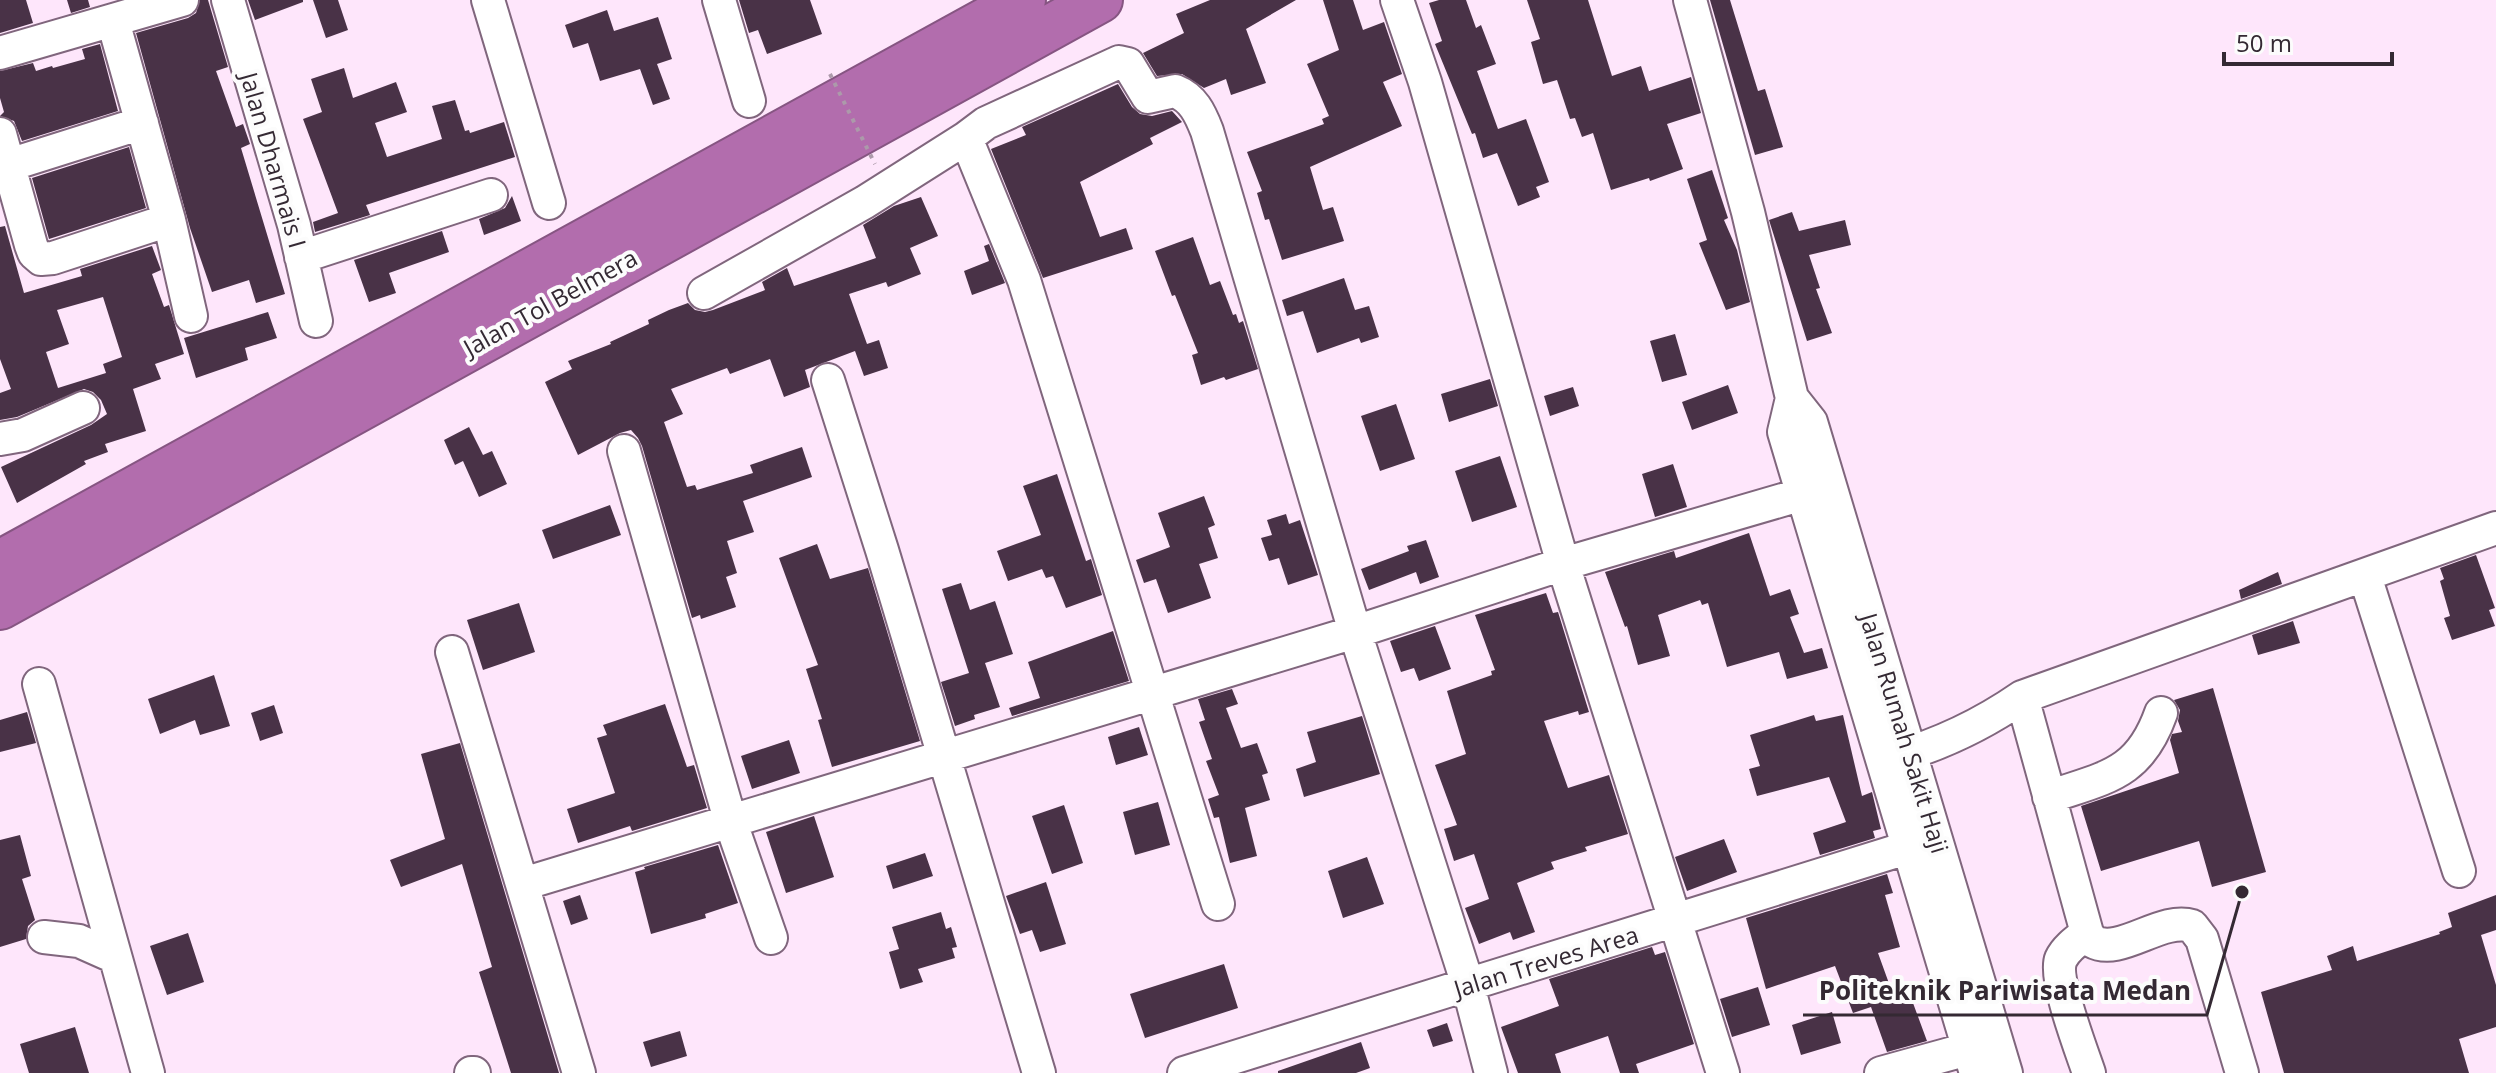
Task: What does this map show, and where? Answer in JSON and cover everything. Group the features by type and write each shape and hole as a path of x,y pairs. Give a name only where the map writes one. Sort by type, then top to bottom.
{"highway":[{"name":"Jalan Tol Belmera","path":"0,563 1023,0"},
{"name":"Jalan Tol Belmera","path":"0,607 1100,0"}],"street":[{"path":"0,53 182,0"},
{"name":"Jalan Dharmais I","path":"228,0 294,225 316,321"},
{"path":"488,0 549,203"},
{"path":"719,0 749,101"},
{"path":"1397,0 1425,82 1563,564 1723,1073"},
{"name":"Jalan Rumah Sakit Haji","path":"1690,0 1748,212 1792,398 1811,422 1897,757 1980,1055 2006,1073"},
{"path":"113,21 169,220 191,316"},
{"path":"704,293 865,202 986,123 1119,62 1132,69 1148,97 1175,91 1189,98 1207,131 1355,632 1468,985 1491,1073"},
{"path":"142,123 4,150 31,245 34,253 44,260 169,220"},
{"path":"966,138 1024,280 1218,904"},
{"path":"301,257 491,195"},
{"path":"828,380 1039,1073"},
{"name":"Jalan Rumah Sakit Haji","path":"1792,398 1784,432 1803,494 1897,757"},
{"path":"0,439 23,435 83,408"},
{"path":"624,451 731,823 771,938"},
{"path":"523,884 1355,632 1563,564 1803,494"},
{"path":"1897,757 1989,719 2022,697 2496,528"},
{"path":"2365,576 2459,871"},
{"path":"452,652 579,1073"},
{"path":"39,684 148,1073"},
{"path":"2022,697 2087,933 2092,941 2107,946 2178,924 2192,926 2202,939 2242,1073"},
{"path":"2049,797 2113,775 2127,766 2148,745 2161,713"},
{"name":"Jalan Treves Area","path":"1184,1073 1259,1063 1468,985 1923,843"},
{"path":"2087,933 2067,950 2059,962 2060,982 2089,1073"},
{"path":"44,937 79,941 115,957"},
{"path":"1881,1073 1980,1055"}],"path":[{"path":"830,74 875,164"}],"building":[{"path":"0,0 26,0 33,23 0,33"},
{"path":"67,0 88,0 90,7 71,13"},
{"path":"200,0 208,0 228,67 216,71 236,127 243,124 250,144 241,148 285,294 256,303 249,280 212,292 190,228 136,33 188,18 196,13"},
{"path":"248,0 303,0 303,2 255,20"},
{"path":"313,0 338,0 348,30 326,38"},
{"path":"739,0 810,0 822,34 767,54 758,30 749,33"},
{"path":"1210,0 1296,0 1246,29 1266,83 1231,95 1226,79 1204,88 1182,74 1157,76 1143,53 1184,33 1176,14"},
{"path":"1323,0 1353,0 1363,30 1384,22 1402,74 1383,82 1402,126 1310,167 1323,210 1333,207 1344,241 1282,260 1269,219 1265,220 1257,193 1262,191 1247,152 1324,124 1322,119 1329,116 1307,64 1339,50"},
{"path":"1466,0 1476,28 1481,25 1496,64 1477,71 1498,129 1526,119 1549,182 1536,187 1540,197 1518,206 1497,153 1483,158 1435,44 1442,41 1429,3"},
{"path":"1527,0 1588,0 1612,76 1641,66 1649,91 1691,77 1701,113 1667,124 1683,169 1611,190 1593,133 1582,137 1575,118 1570,119 1557,80 1543,84 1531,42 1540,39"},
{"path":"1710,0 1730,0 1758,91 1765,89 1783,147 1755,155"},
{"path":"607,10 614,31 658,17 672,59 657,64 670,99 653,105 640,69 600,81 588,43 573,48 565,25"},
{"path":"100,44 118,111 22,141 14,121 0,116 4,112 0,98 0,71 33,63 36,71 53,68 85,59 82,49"},
{"path":"344,68 353,98 396,82 407,112 375,123 387,157 442,139 432,106 455,100 465,131 469,130 470,133 504,122 515,157 366,205 370,215 315,232 313,222 338,213 303,119 322,112 311,79"},
{"path":"1118,84 1140,114 1152,116 1172,111 1182,122 1150,138 1153,144 1080,182 1100,237 1126,228 1133,249 1043,278 991,149 1026,135 1022,127"},
{"path":"129,147 146,208 49,239 32,178"},
{"path":"1712,170 1750,302 1726,310 1699,243 1707,240 1687,179"},
{"path":"512,196 521,221 484,235 479,219 505,208"},
{"path":"921,197 938,236 910,248 921,274 888,287 886,282 849,294 867,344 879,340 888,368 864,376 855,351 805,370 810,387 784,397 770,359 730,374 727,368 671,389 683,414 664,422 687,487 695,485 697,490 753,473 750,465 802,447 812,477 743,501 754,532 727,541 737,573 726,577 736,607 701,619 700,615 692,618 638,438 631,430 620,433 578,455 545,382 572,369 568,361 611,344 669,310 688,303 695,310 713,310 765,290 762,282 787,268 794,286 876,258 863,225 894,206"},
{"path":"1792,212 1799,231 1845,220 1851,245 1809,255 1820,288 1816,289 1832,333 1807,341 1769,220"},
{"path":"5,226 24,293 82,276 80,269 152,246 161,270 152,274 164,307 169,305 184,354 155,364 161,379 133,389 146,431 105,444 108,452 84,461 86,464 17,503 1,467 91,425 107,414 101,400 84,389 17,417 0,420 0,393 11,389 0,359 0,227","holes":["103,297 122,357 103,364 106,373 58,388 46,352 69,344 57,310"]},
{"path":"442,231 449,252 389,273 396,293 369,302 354,260"},
{"path":"1193,237 1210,285 1220,281 1233,315 1236,314 1239,323 1243,321 1258,369 1201,385 1192,355 1198,353 1155,251"},
{"path":"989,244 1005,283 972,295 964,271 989,261 984,246"},
{"path":"1344,278 1355,310 1369,306 1379,337 1361,343 1359,338 1317,353 1303,311 1287,316 1282,300"},
{"path":"268,312 277,338 245,348 248,360 196,378 184,338"},
{"path":"1675,334 1687,375 1662,382 1650,341"},
{"path":"1490,379 1498,406 1449,422 1441,394"},
{"path":"1728,385 1738,413 1692,430 1682,402"},
{"path":"1573,387 1579,406 1550,416 1544,396"},
{"path":"1396,404 1415,459 1380,471 1361,416"},
{"path":"469,427 483,455 492,451 507,484 479,497 463,461 455,465 444,440"},
{"path":"1500,456 1517,507 1472,522 1455,471"},
{"path":"1673,464 1687,507 1655,517 1642,474"},
{"path":"1057,474 1086,561 1091,559 1102,595 1066,608 1053,576 1046,578 1042,569 1008,581 997,551 1041,535 1023,486"},
{"path":"1204,496 1215,525 1208,528 1218,558 1199,564 1211,598 1168,613 1156,579 1144,583 1136,560 1170,547 1158,513"},
{"path":"610,505 621,535 553,559 542,530"},
{"path":"1286,514 1289,524 1300,520 1318,575 1288,585 1279,558 1269,561 1261,538 1272,535 1267,520"},
{"path":"1749,533 1770,596 1790,589 1799,614 1790,617 1804,653 1822,648 1828,668 1787,679 1779,652 1727,667 1708,603 1702,605 1700,600 1658,615 1670,656 1638,665 1627,626 1605,572 1674,551 1676,558"},
{"path":"1426,540 1439,577 1420,584 1416,572 1369,590 1361,569 1409,551 1407,546"},
{"path":"817,544 830,579 868,568 920,741 832,767 818,720 822,719 806,669 818,665 779,558"},
{"path":"2476,555 2495,608 2489,610 2495,626 2452,640 2444,618 2450,616 2440,581 2444,579 2440,568"},
{"path":"2278,572 2282,584 2241,599 2239,590"},
{"path":"961,583 970,610 995,601 1013,654 985,663 1000,707 974,715 975,719 955,726 941,682 969,673 942,589"},
{"path":"1546,593 1553,613 1558,612 1589,712 1579,715 1578,711 1544,721 1568,788 1609,775 1628,834 1585,847 1587,851 1551,862 1554,869 1517,883 1535,932 1513,940 1510,932 1479,944 1465,908 1489,899 1474,854 1454,861 1444,829 1457,825 1435,765 1466,754 1447,691 1492,675 1491,671 1495,670 1475,615"},
{"path":"519,603 535,652 483,670 467,620"},
{"path":"2293,621 2300,643 2258,655 2252,635"},
{"path":"1435,626 1451,669 1419,681 1414,668 1401,672 1390,641"},
{"path":"1113,631 1129,681 1012,716 1009,708 1040,698 1028,662"},
{"path":"214,675 230,726 200,735 195,720 160,734 148,699"},
{"path":"2213,688 2266,872 2212,887 2199,841 2101,871 2081,806 2179,773 2170,740 2172,734 2182,732 2178,721 2180,710 2174,700"},
{"path":"1232,689 1238,704 1226,708 1241,748 1257,743 1268,773 1262,775 1270,800 1245,808 1257,856 1230,863 1219,817 1214,818 1208,799 1219,795 1206,761 1212,759 1199,722 1205,720 1198,699"},
{"path":"665,704 687,767 694,765 707,808 632,831 630,826 578,843 567,809 615,793 597,738 607,735 603,725"},
{"path":"274,705 283,733 260,741 251,713"},
{"path":"27,712 36,743 0,752 0,720"},
{"path":"1814,715 1816,721 1843,715 1862,796 1872,792 1881,829 1873,831 1875,838 1820,855 1813,833 1846,822 1829,777 1757,796 1749,769 1760,766 1750,735"},
{"path":"1362,716 1380,774 1304,797 1296,769 1316,762 1307,732"},
{"path":"1139,727 1148,755 1116,765 1108,737"},
{"path":"789,740 800,773 752,789 741,756"},
{"path":"460,743 559,1073 511,1073 479,972 492,967 462,864 401,887 390,860 445,839 421,754"},
{"path":"1158,802 1170,845 1135,855 1123,812"},
{"path":"1064,805 1083,863 1052,874 1032,816"},
{"path":"814,816 834,877 786,893 766,832"},
{"path":"20,835 31,876 22,879 35,920 28,926 26,939 0,947 0,840"},
{"path":"1724,839 1737,872 1687,891 1675,857"},
{"path":"718,845 738,903 705,914 706,918 651,934 635,872"},
{"path":"925,853 933,876 893,889 886,866"},
{"path":"1367,857 1384,904 1343,918 1328,871"},
{"path":"1887,874 1893,893 1885,895 1900,947 1878,953 1891,989 1906,984 1927,1041 1887,1052 1871,1007 1853,1013 1835,966 1766,989 1746,918"},
{"path":"1046,882 1066,944 1040,952 1032,930 1020,934 1006,896"},
{"path":"580,895 588,919 571,925 563,901"},
{"path":"2496,895 2496,930 2481,935 2496,985 2496,1027 2459,1039 2469,1073 2284,1073 2261,992 2332,970 2327,956 2353,946 2357,961 2440,934 2452,927 2448,913"},
{"path":"941,912 946,929 951,927 957,947 952,948 955,958 918,969 923,982 900,989 889,952 899,949 892,927"},
{"path":"188,933 204,982 167,995 150,946"},
{"path":"1652,947 1655,955 1665,952 1694,1044 1636,1064 1639,1073 1620,1073 1608,1036 1555,1054 1561,1073 1518,1073 1501,1027 1559,1006 1549,979"},
{"path":"1224,964 1238,1008 1145,1038 1130,994"},
{"path":"1758,987 1770,1025 1732,1037 1720,999"},
{"path":"1832,1012 1841,1043 1801,1055 1792,1025"},
{"path":"1447,1023 1453,1041 1433,1047 1427,1030"},
{"path":"75,1027 89,1073 29,1073 20,1044"},
{"path":"680,1031 687,1056 651,1067 643,1042"},
{"path":"1361,1042 1370,1068 1356,1073 1278,1073 1278,1071"}],"place":[{"name":"Politeknik Pariwisata Medan","path":"2242,892"}]}
